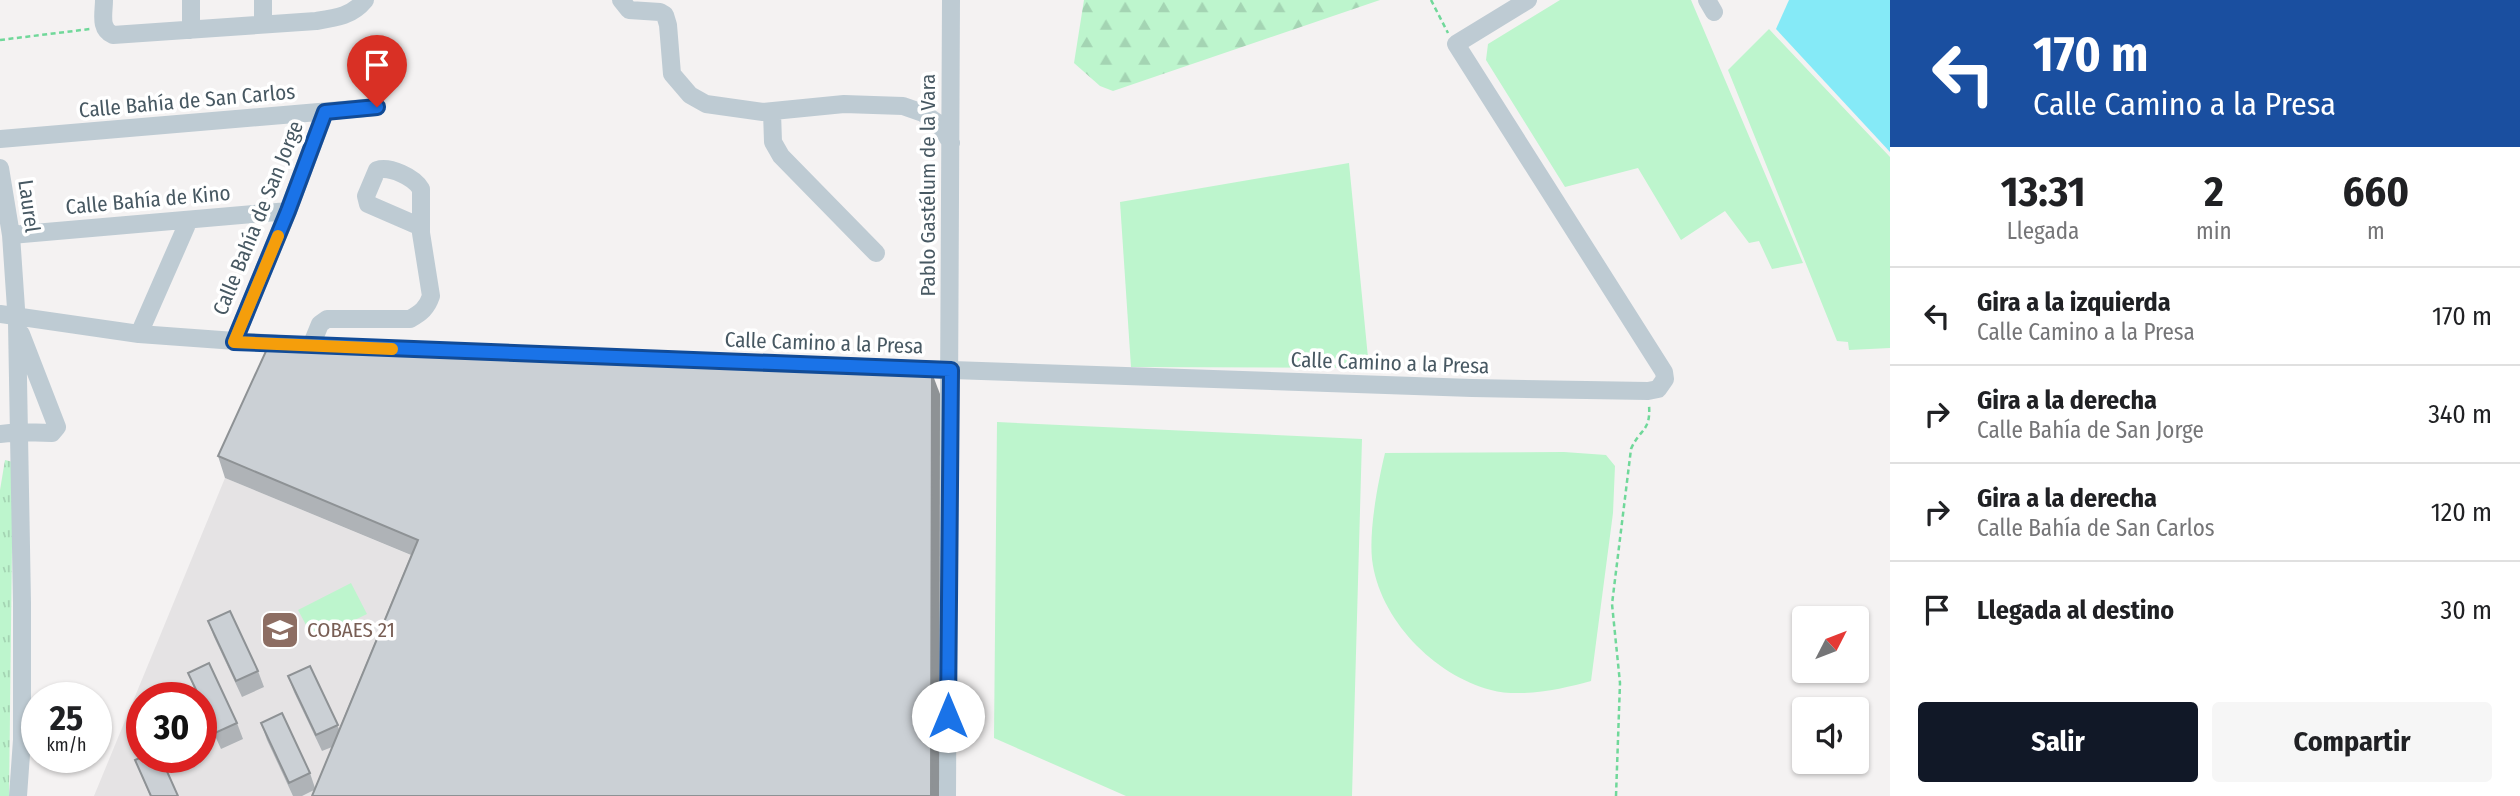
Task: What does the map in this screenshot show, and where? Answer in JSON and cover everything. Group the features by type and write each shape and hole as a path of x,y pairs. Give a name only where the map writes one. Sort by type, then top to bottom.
{"street":[{"path":"104,0 104,27 106,32 113,35 316,21 344,8 358,9 365,0"},
{"path":"191,0 191,30"},
{"path":"263,0 263,24"},
{"path":"621,0 629,10 660,12 664,15 668,25 672,74 690,95 706,104 772,112 844,104 903,106 923,113 939,124 951,143"},
{"name":"Pablo Gastélum de la Vara","path":"947,796 951,0"},
{"path":"1528,0 1456,44 1664,372 1663,385 1648,391"},
{"name":"Calle Bahía de San Carlos","path":"0,139 377,107"},
{"name":"Calle Bahía de San Jorge","path":"234,342 325,112"},
{"path":"772,112 773,142 781,156 876,253"},
{"name":"Laurel","path":"0,168 11,235 11,318 19,432 22,740 18,796"},
{"name":"Calle Bahía de Kino","path":"11,235 288,211"},
{"path":"139,334 189,220"},
{"path":"11,318 139,334 318,346 320,324 327,319 410,319 420,314 428,305 431,296 421,227"},
{"path":"0,434 52,433 57,427 11,318"},
{"name":"Calle Camino a la Presa","path":"673,360 1458,388 1648,391"}],"path":[{"path":"1431,0 1456,44"},
{"path":"0,40 104,27"},
{"path":"1616,796 1620,683 1613,632 1613,579 1631,449 1649,424 1648,391"}],"shaded area":[{"name":"COBAES 21","path":"225,478 425,561 328,796 94,796 103,773 112,773 112,752 126,718 126,773 217,773 217,682 141,682"}],"green space":[{"path":"1084,0 1380,0 1113,91 1100,86 1074,63"},
{"path":"1560,0 1691,0 1803,263 1772,269 1759,241 1749,243 1725,211 1681,240 1638,168 1565,187 1486,60 1488,44"},
{"path":"1769,29 1890,157 1890,348 1849,350 1848,342 1837,341 1728,70"},
{"path":"1349,163 1369,368 1131,367 1120,202"},
{"path":"997,422 1362,439 1352,796 1126,796 994,738"},
{"path":"1564,452 1606,455 1615,466 1613,513 1591,681 1528,693 1502,692 1470,683 1430,658 1413,641 1386,603 1377,581 1372,559 1372,534 1385,453"},
{"path":"5,460 13,462 9,796 0,796 0,490"},
{"path":"351,583 367,614 314,640 298,610"}],"water":[{"path":"1789,0 1890,0 1890,152 1776,29"}],"building":[{"path":"272,338 932,373 931,796 312,796 418,540 218,456"},
{"path":"230,611 258,671 236,681 208,621"},
{"path":"209,663 237,723 217,732 217,682 192,682 188,673"},
{"path":"310,666 338,725 316,735 288,676"},
{"path":"282,713 310,773 289,783 261,723"},
{"path":"141,773 168,773 178,796 151,796"}],"slow traffic":[{"path":"278,236 234,342 392,349"}],"place":[{"name":"COBAES 21","path":"280,630"}],"route":[{"path":"377,107 325,112 234,342 951,370 948,716"}]}
